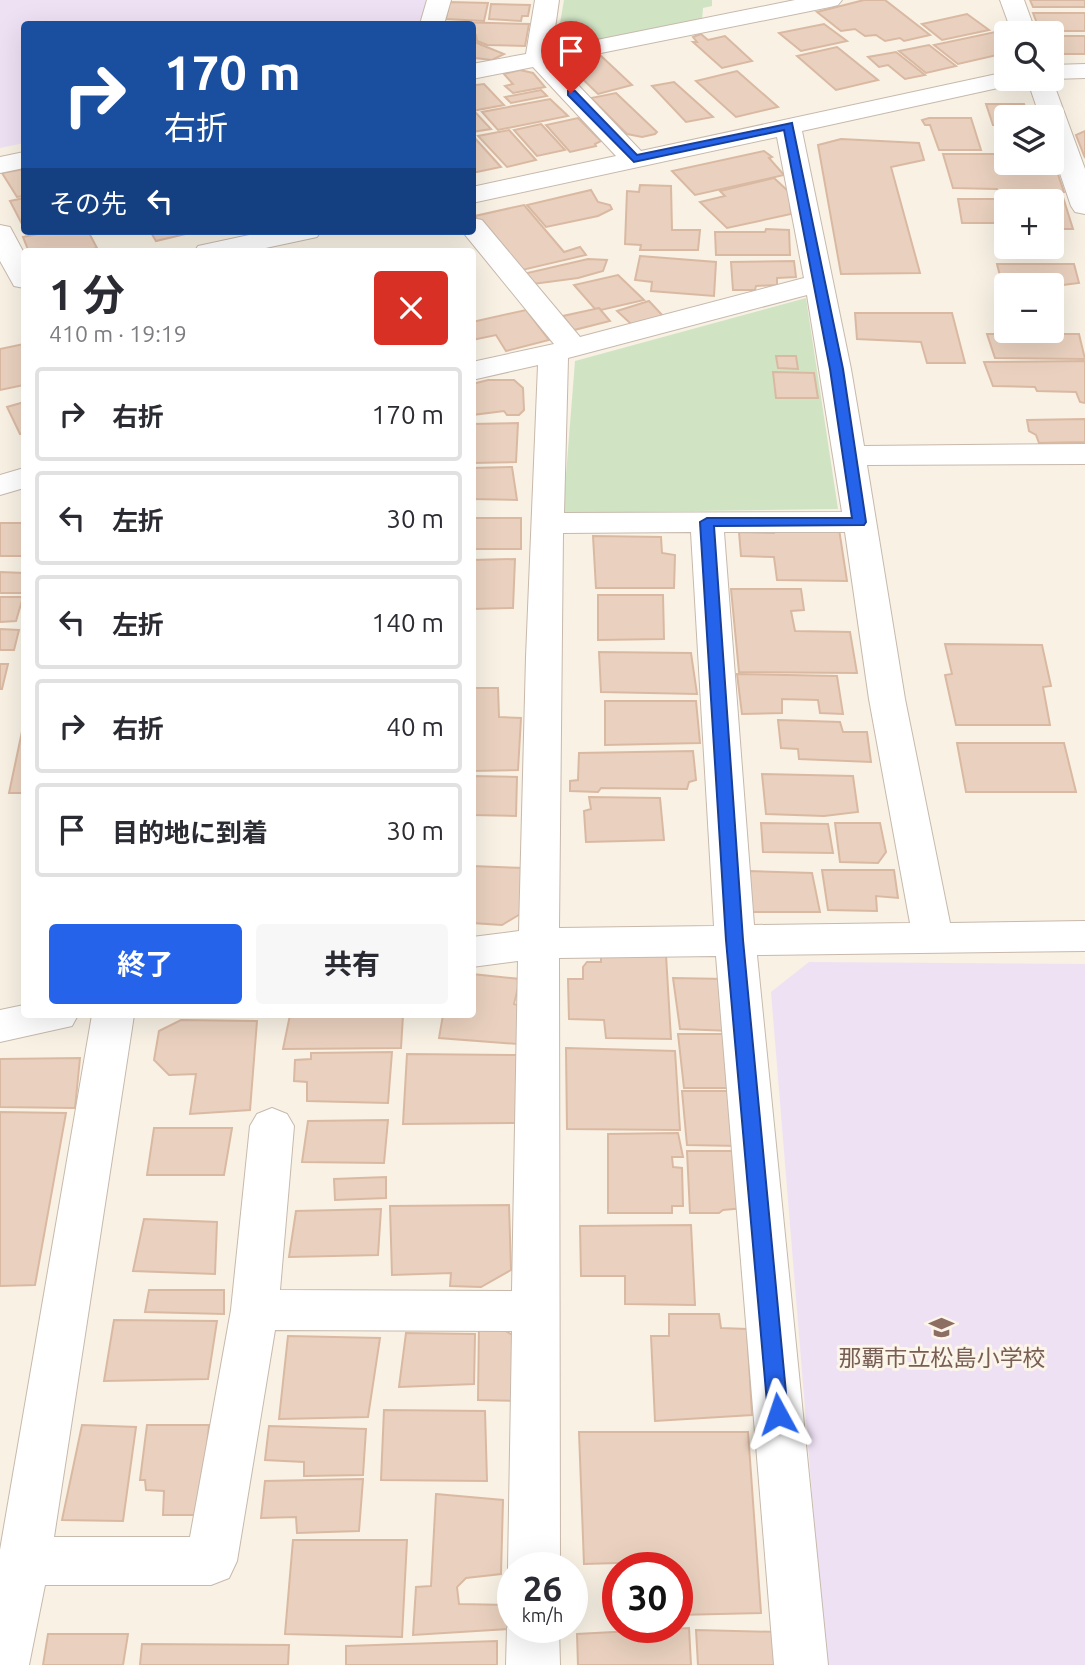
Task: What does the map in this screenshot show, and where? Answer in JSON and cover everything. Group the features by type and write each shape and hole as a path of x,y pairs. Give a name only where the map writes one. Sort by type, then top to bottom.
{"street":[{"path":"433,21 439,0"},
{"path":"538,58 547,0"},
{"path":"476,71 720,11 830,0"},
{"path":"1012,0 1020,21"},
{"path":"538,58 634,159"},
{"path":"1064,72 1085,71"},
{"path":"476,194 994,82"},
{"path":"788,125 836,369 887,699 932,936"},
{"path":"1064,126 1085,127"},
{"path":"1064,148 1085,206"},
{"path":"0,165 21,161"},
{"path":"476,231 563,351 547,523 538,943 534,1552"},
{"path":"0,233 17,289"},
{"path":"247,248 266,246 296,235"},
{"path":"476,370 563,351 819,283"},
{"path":"849,456 1085,454"},
{"path":"0,485 21,479"},
{"path":"707,522 735,940 801,1665"},
{"path":"547,523 859,522"},
{"path":"476,951 538,943 1085,936"},
{"path":"0,1026 41,1018"},
{"path":"2,1665 24,1561 113,1018"},
{"path":"24,1561 211,1561 255,1310 272,1126"},
{"path":"255,1310 536,1311"},
{"path":"533,1643 533,1665"}],"shaded area":[{"path":"0,0 426,0 421,21 21,21 21,144 0,148"},
{"name":"那覇市立松島小学校","path":"809,962 1085,964 1085,1665 826,1665 771,992"}],"green space":[{"path":"564,0 712,0 712,6 703,8 702,20 556,47"},
{"path":"806,298 838,509 563,513 575,361"}],"building":[{"path":"864,0 885,0 930,35 904,41 900,38 885,41 876,35 865,36 855,29 841,31 817,12"},
{"path":"1030,0 1085,0 1085,7 1033,7"},
{"path":"449,2 488,3 484,21 446,19"},
{"path":"491,4 530,5 528,16 522,16 521,21 489,19"},
{"path":"1033,13 1085,13 1085,31 1064,31 1064,21 1036,21"},
{"path":"967,14 989,30 942,40 922,24"},
{"path":"476,23 529,24 525,46 487,45 477,41"},
{"path":"824,24 847,41 801,51 779,33"},
{"path":"994,32 994,56 958,64 934,45"},
{"path":"701,34 708,40 725,36 752,61 722,68 693,42 697,42 693,37"},
{"path":"1064,36 1085,36 1085,54 1064,54"},
{"path":"476,43 504,54 492,60 476,58"},
{"path":"929,45 956,66 926,73 899,51"},
{"path":"837,47 878,80 836,90 797,56"},
{"path":"896,52 925,75 905,79 888,65 879,67 868,57"},
{"path":"599,54 632,85 598,94 564,61"},
{"path":"520,70 533,73 545,87 513,93 505,86 513,84 504,74"},
{"path":"737,71 778,107 736,117 696,81"},
{"path":"674,82 713,117 686,122 652,86"},
{"path":"484,84 504,105 476,110 476,85"},
{"path":"541,90 547,96 511,103 505,97"},
{"path":"616,93 657,132 655,134 642,137 627,134 591,98"},
{"path":"550,99 568,116 498,130 482,112"},
{"path":"986,104 1024,104 994,105 993,125"},
{"path":"476,113 491,129 476,131"},
{"path":"578,118 601,141 595,144 596,146 570,152 546,125"},
{"path":"971,118 981,150 939,150 930,125 925,125 922,120"},
{"path":"541,124 565,150 537,156 514,130"},
{"path":"509,130 536,160 507,167 478,136"},
{"path":"1085,131 1085,158 1076,135"},
{"path":"476,139 501,167 476,172"},
{"path":"841,139 919,143 924,160 891,167 920,273 841,274 818,145"},
{"path":"764,151 772,157 769,158 784,175 695,195 672,171"},
{"path":"943,154 994,154 994,175 1058,175 1063,189 997,189 953,188"},
{"path":"21,170 21,196 17,197 2,173"},
{"path":"774,178 789,192 791,214 727,228 700,202 725,196 720,191"},
{"path":"640,185 671,186 672,230 700,230 698,250 640,250 641,245 625,244 627,191 639,192"},
{"path":"591,190 598,202 610,205 612,209 598,216 546,227 527,205"},
{"path":"21,199 21,222 10,201"},
{"path":"958,199 994,199 994,223 962,223"},
{"path":"1064,200 1073,229 1064,229"},
{"path":"524,205 564,252 580,247 586,255 518,271 476,216"},
{"path":"766,229 789,230 790,255 716,255 715,232 765,232"},
{"path":"90,235 97,248 27,248 23,237"},
{"path":"152,235 181,235 156,241"},
{"path":"640,256 716,262 714,296 651,291 652,282 635,280"},
{"path":"588,259 607,260 603,271 578,278 533,284 523,274"},
{"path":"794,261 796,277 777,278 777,285 756,286 755,290 733,290 731,262"},
{"path":"997,264 1074,264 1079,283 1064,285 1064,273 999,273"},
{"path":"618,275 644,300 595,309 574,285"},
{"path":"649,301 663,316 631,324 617,311"},
{"path":"599,308 610,321 574,330 563,316"},
{"path":"526,310 549,340 506,351 496,335 476,339 476,321"},
{"path":"855,313 952,313 965,363 927,363 921,342 857,339"},
{"path":"987,334 994,334 994,343 1064,343 1064,334 1079,334 1085,359 995,358"},
{"path":"21,345 21,386 0,390 0,349"},
{"path":"776,356 796,356 798,369 778,368"},
{"path":"1085,361 1085,403 1080,402 1076,392 993,386 984,362"},
{"path":"773,372 814,373 818,398 776,398"},
{"path":"514,380 523,388 524,410 519,415 507,415 504,411 476,414 476,383"},
{"path":"21,403 21,434 20,434 7,407"},
{"path":"1085,419 1085,442 1039,443 1036,435 1029,431 1027,420"},
{"path":"518,423 516,462 476,463 476,424"},
{"path":"512,467 517,500 476,499 476,468"},
{"path":"476,518 521,518 521,549 476,549"},
{"path":"0,523 21,523 21,556 0,556"},
{"path":"775,529 839,529 847,581 777,580 774,557 741,556 739,532 774,533"},
{"path":"593,536 661,537 662,553 675,555 674,588 596,588"},
{"path":"515,559 513,608 476,609 476,560"},
{"path":"0,572 21,573 21,593 0,593"},
{"path":"731,589 801,589 804,610 791,611 795,631 850,632 857,673 739,672"},
{"path":"598,595 663,595 664,639 598,640"},
{"path":"0,597 21,597 16,621 0,622"},
{"path":"0,629 19,630 14,650 0,650"},
{"path":"945,644 1042,645 1051,686 1043,687 1050,725 956,725 945,675 952,674"},
{"path":"599,652 691,653 697,694 601,692"},
{"path":"0,664 8,664 2,689 0,689"},
{"path":"737,674 837,676 843,714 820,713 818,700 782,699 782,713 742,714"},
{"path":"476,688 498,688 499,717 521,718 518,770 476,771"},
{"path":"605,701 696,701 700,743 605,745"},
{"path":"778,720 840,722 843,732 867,732 871,762 799,759 798,749 781,748"},
{"path":"21,736 21,793 9,793"},
{"path":"957,743 1064,743 1076,792 966,792"},
{"path":"693,751 696,780 689,782 687,789 601,788 598,792 570,791 570,781 578,780 579,753"},
{"path":"762,774 853,776 858,812 824,816 766,814"},
{"path":"476,776 517,777 516,816 476,815"},
{"path":"589,797 660,798 664,840 586,842 584,811 591,809"},
{"path":"761,823 828,824 833,853 763,852"},
{"path":"835,823 880,823 886,852 878,863 840,862"},
{"path":"476,866 524,868 522,913 502,925 476,923"},
{"path":"822,870 894,870 898,898 876,896 877,911 828,910"},
{"path":"749,871 812,873 820,912 750,912"},
{"path":"601,955 666,955 671,1039 606,1038 604,1020 569,1019 568,979 583,979 583,967 587,962 601,962"},
{"path":"476,974 520,979 514,1004 520,1006 518,1044 439,1038 442,1018 476,1018"},
{"path":"673,978 726,979 731,1031 680,1029"},
{"path":"289,1018 403,1018 401,1048 283,1049"},
{"path":"181,1020 257,1021 250,1110 190,1114 196,1074 169,1075 154,1060 159,1031"},
{"path":"678,1034 730,1034 735,1088 684,1088"},
{"path":"566,1048 675,1051 680,1130 567,1129"},
{"path":"392,1052 388,1103 307,1101 307,1082 294,1081 295,1060 311,1059 311,1053"},
{"path":"407,1054 518,1055 517,1123 403,1124"},
{"path":"80,1058 75,1108 0,1107 0,1059"},
{"path":"682,1091 736,1091 740,1146 687,1145"},
{"path":"0,1112 66,1113 35,1285 0,1286"},
{"path":"388,1120 384,1163 302,1162 308,1121"},
{"path":"154,1128 232,1128 224,1175 147,1175"},
{"path":"678,1133 683,1157 672,1157 673,1167 682,1168 683,1206 672,1206 672,1213 608,1213 608,1134"},
{"path":"687,1151 740,1151 744,1208 723,1210 719,1213 690,1213"},
{"path":"386,1177 386,1198 335,1200 334,1179"},
{"path":"509,1205 511,1270 481,1287 450,1286 451,1273 392,1275 390,1206"},
{"path":"381,1209 378,1255 289,1257 296,1211"},
{"path":"144,1219 217,1222 215,1274 133,1271"},
{"path":"691,1225 695,1305 625,1304 625,1276 581,1276 580,1226"},
{"path":"149,1290 224,1290 224,1314 145,1312"},
{"path":"669,1314 719,1314 721,1328 747,1329 752,1415 655,1421 651,1336 669,1336"},
{"path":"114,1320 217,1321 208,1379 104,1381"},
{"path":"479,1324 494,1324 519,1339 519,1401 478,1400"},
{"path":"406,1333 475,1334 474,1384 399,1387"},
{"path":"288,1336 380,1338 368,1417 279,1419"},
{"path":"384,1410 485,1411 487,1481 381,1480"},
{"path":"82,1425 136,1427 123,1521 62,1520"},
{"path":"147,1425 209,1425 201,1515 163,1515 164,1491 146,1490 145,1480 140,1480"},
{"path":"269,1426 366,1429 363,1475 304,1476 304,1462 265,1460"},
{"path":"579,1432 748,1432 761,1613 693,1615 693,1552 602,1552 602,1563 588,1564 588,1552 584,1552"},
{"path":"363,1479 359,1531 297,1533 296,1517 261,1518 265,1481"},
{"path":"436,1494 503,1500 502,1552 497,1552 497,1574 466,1578 457,1587 459,1604 497,1605 497,1630 413,1635 416,1587 431,1586"},
{"path":"293,1540 407,1540 402,1637 285,1634"},
{"path":"696,1630 778,1632 781,1665 698,1665"},
{"path":"588,1633 602,1633 602,1643 690,1643 691,1665 578,1665 577,1643 588,1643"},
{"path":"48,1634 128,1634 123,1665 43,1665"},
{"path":"497,1641 497,1665 346,1665 346,1646"},
{"path":"142,1644 289,1645 288,1665 140,1665"}],"place":[{"name":"那覇市立松島小学校","path":"942,1328"}],"route":[{"path":"571,93 634,159 788,125 836,369 859,522 707,522 735,940 778,1414"}]}
